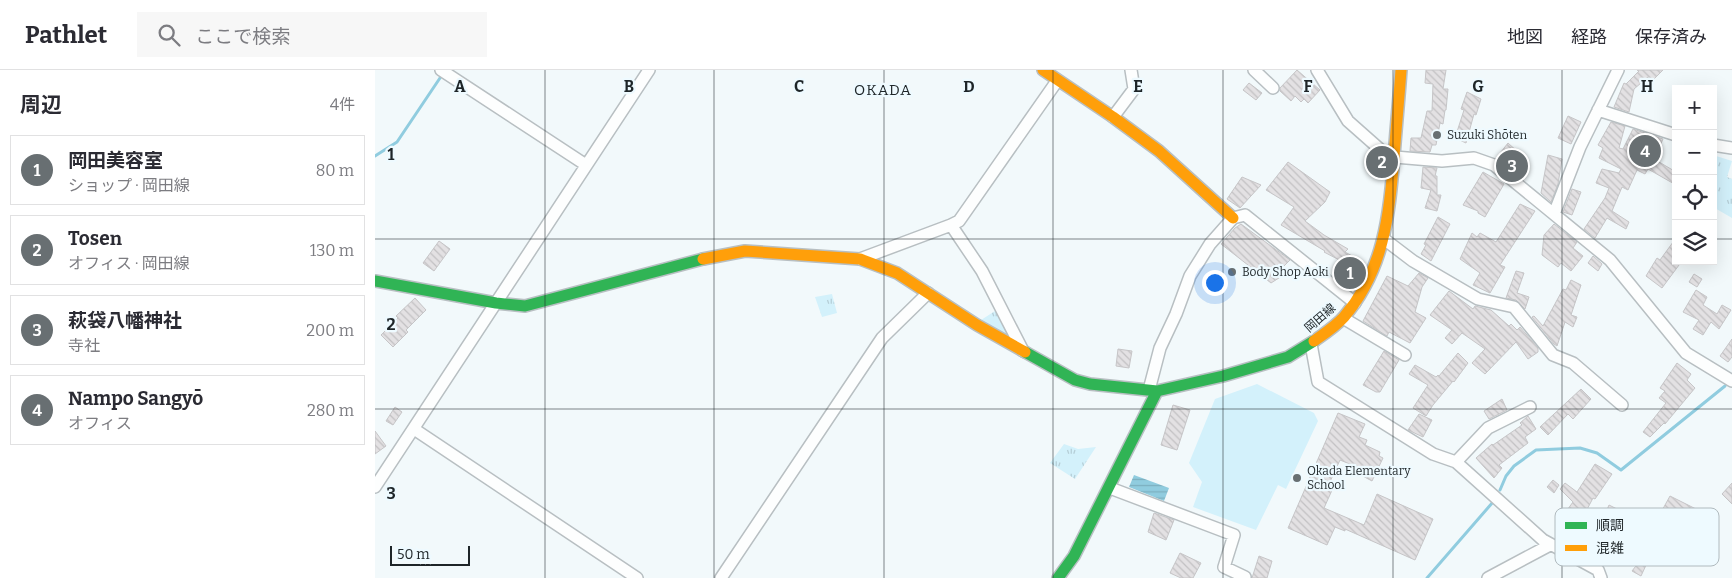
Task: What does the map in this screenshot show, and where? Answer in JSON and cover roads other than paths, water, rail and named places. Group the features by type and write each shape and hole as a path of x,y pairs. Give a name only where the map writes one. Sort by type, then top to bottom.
{"street":[{"path":"441,70 586,165"},
{"path":"375,487 649,70"},
{"path":"1043,70 1113,117 1159,151 1233,218"},
{"path":"1113,117 1134,89 1131,70"},
{"path":"1254,70 1273,88"},
{"path":"1317,70 1348,121 1383,152 1395,157 1442,161 1474,158 1494,165 1610,260 1686,353 1732,381"},
{"name":"岡田線","path":"378,284 525,306 691,261 745,251 860,260 897,273 977,325 1075,380 1090,384 1153,390 1255,368 1288,357 1311,344 1343,318 1355,303 1373,271 1384,239 1395,157 1401,70"},
{"path":"1554,214 1581,147 1618,70"},
{"path":"860,260 959,221 1057,81"},
{"path":"1598,110 1672,134"},
{"path":"1717,146 1732,148"},
{"path":"1058,578 1074,556 1110,488 1153,390 1160,348 1176,314 1190,276 1210,244 1233,218 1245,215 1355,303"},
{"path":"951,225 982,271 1023,351"},
{"path":"1384,239 1413,261 1478,299 1514,307 1553,355 1573,363 1622,405"},
{"path":"721,578 882,338 928,294"},
{"path":"1343,318 1405,355"},
{"path":"1311,344 1318,382 1433,454 1456,462 1555,548"},
{"path":"1456,462 1488,428 1530,407"},
{"path":"414,429 637,578"},
{"path":"1110,488 1234,535 1224,566 1245,577"},
{"path":"1488,578 1550,545"},
{"path":"1590,566 1598,570 1601,578"}],"water":[{"path":"1134,475 1169,488 1164,501 1129,487"}],"waterway":[{"path":"375,156 397,142 442,75"},
{"path":"1500,490 1506,476 1514,466 1536,450 1580,448 1597,453 1621,470 1725,386"},
{"path":"1427,578 1493,502"}],"place":[{"name":"Suzuki Shōten","path":"1437,135"},
{"name":"Nampo Sangyō","path":"1645,151"},
{"name":"Tosen","path":"1382,162"},
{"name":"萩袋八幡神社","path":"1512,166"},
{"name":"Body Shop Aoki","path":"1232,272"},
{"name":"岡田美容室","path":"1350,273"},
{"name":"Okada Elementary School","path":"1297,478"}],"district":[{"name":"OKADA","path":"883,90"}]}
